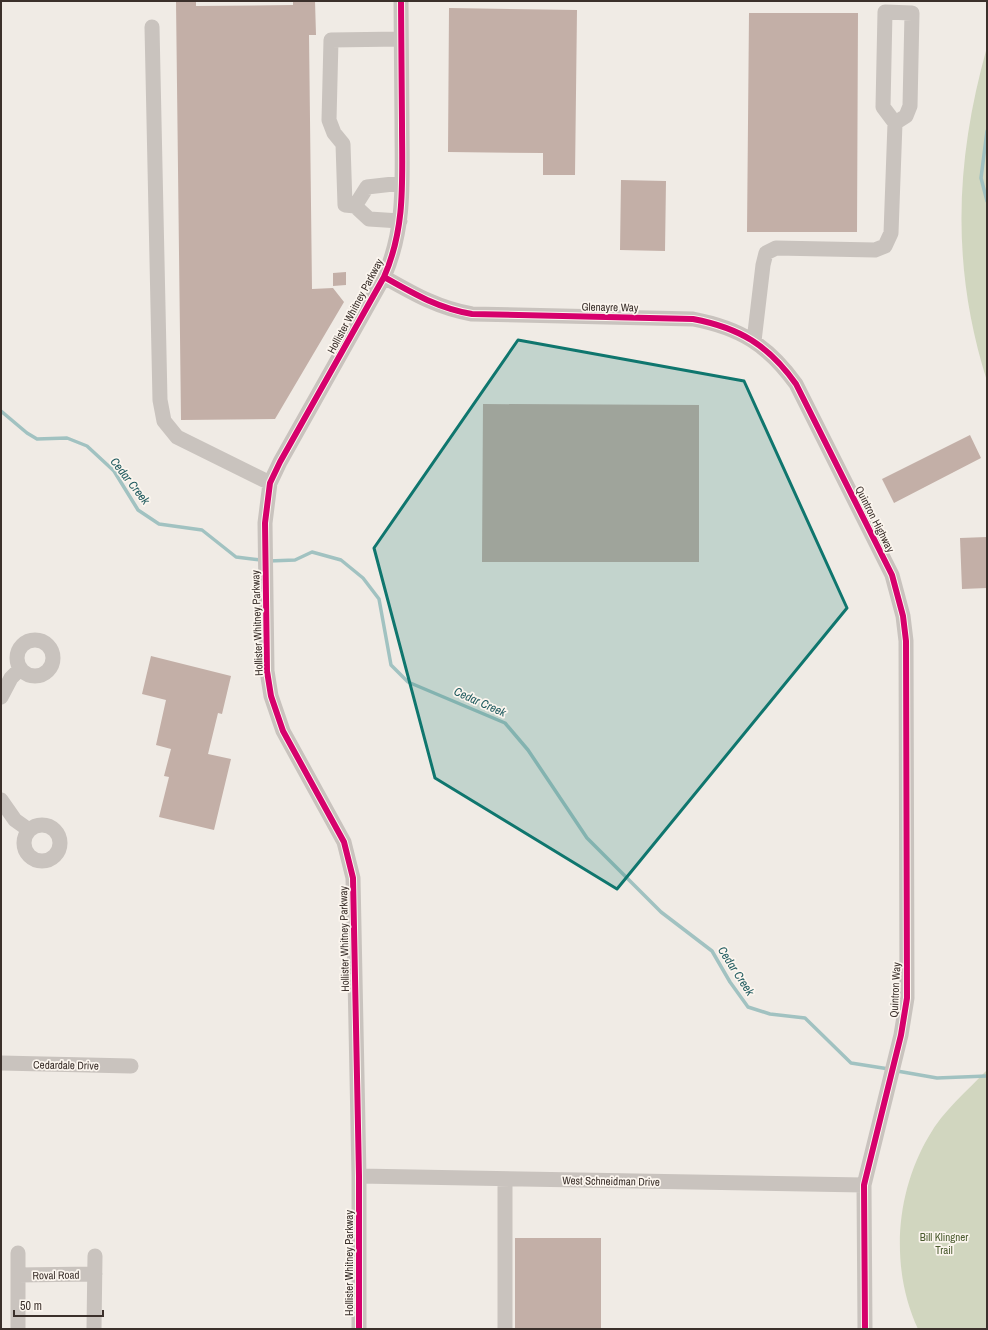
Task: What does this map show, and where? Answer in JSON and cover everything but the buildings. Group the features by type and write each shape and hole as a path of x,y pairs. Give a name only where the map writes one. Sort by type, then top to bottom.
{"street":[{"name":"Hollister Whitney Parkway","path":"359,1329 353,878 344,842 283,731 271,696 267,671 265,523 270,483 280,462 384,277 391,260 400,221 402,183 401,1"},
{"path":"754,341 763,265 766,252 776,248 875,250 884,246 891,233 895,123 883,107 885,12 912,13 910,106 906,116 895,123"},
{"path":"152,27 160,400 164,421 177,437 270,483"},
{"path":"400,221 369,219 355,206 345,205 343,144 334,133 329,120 331,40 401,39"},
{"path":"355,206 367,187 402,183"},
{"name":"Glenayre Way","path":"384,277 433,304 450,310 472,314 693,319 714,323 737,332 754,341 784,368 796,384 807,407"},
{"name":"Quintron Highway","path":"807,407 892,575 903,616 906,647"},
{"name":"Quintron Way","path":"865,1329 864,1185 901,1035 907,998 906,647"},
{"path":"1,697 11,678 20,669"},
{"path":"1,800 15,820 29,830"},
{"name":"Cedardale Drive","path":"1,1063 131,1066"},
{"name":"West Schneidman Drive","path":"358,1176 864,1185"},
{"path":"505,1179 505,1329"},
{"path":"18,1253 18,1329"},
{"path":"94,1329 95,1256"},
{"name":"Roval Road","path":"18,1275 95,1274"}],"highlighted area":[{"path":"518,340 744,381 847,608 617,889 435,778 374,548"}],"green space":[{"path":"987,47 987,381 975,339 967,297 963,255 962,214 963,173 968,131 976,89"},
{"name":"Bill Klingner Trail","path":"987,1070 987,1329 918,1329 909,1306 903,1282 900,1257 900,1231 903,1206 909,1182 918,1158 929,1136 941,1118"}],"waterway":[{"path":"987,131 981,178 987,201"},
{"name":"Cedar Creek","path":"1,411 27,433 37,439 67,438 87,446 114,471 138,510 159,524 202,530 236,557 261,560"},
{"name":"Cedar Creek","path":"269,561 295,560 312,552 341,560 363,578 379,599 391,665 408,682 505,723 528,750 587,838 661,912 712,951 730,982 748,1007 770,1014 805,1018 851,1063 889,1069"},
{"name":"Cedar Creek","path":"897,1071 937,1078 987,1076"}],"cycle path":[{"path":"359,1329 359,1176 353,878 344,842 283,731 271,696 267,671 265,523 270,483 280,462 384,277 396,240 402,184 401,1"},
{"path":"384,277 416,295 437,304 472,314 693,319 725,327 752,340 775,359 796,384 892,575 903,616 906,641 907,998 901,1035 864,1185 865,1329"}]}
